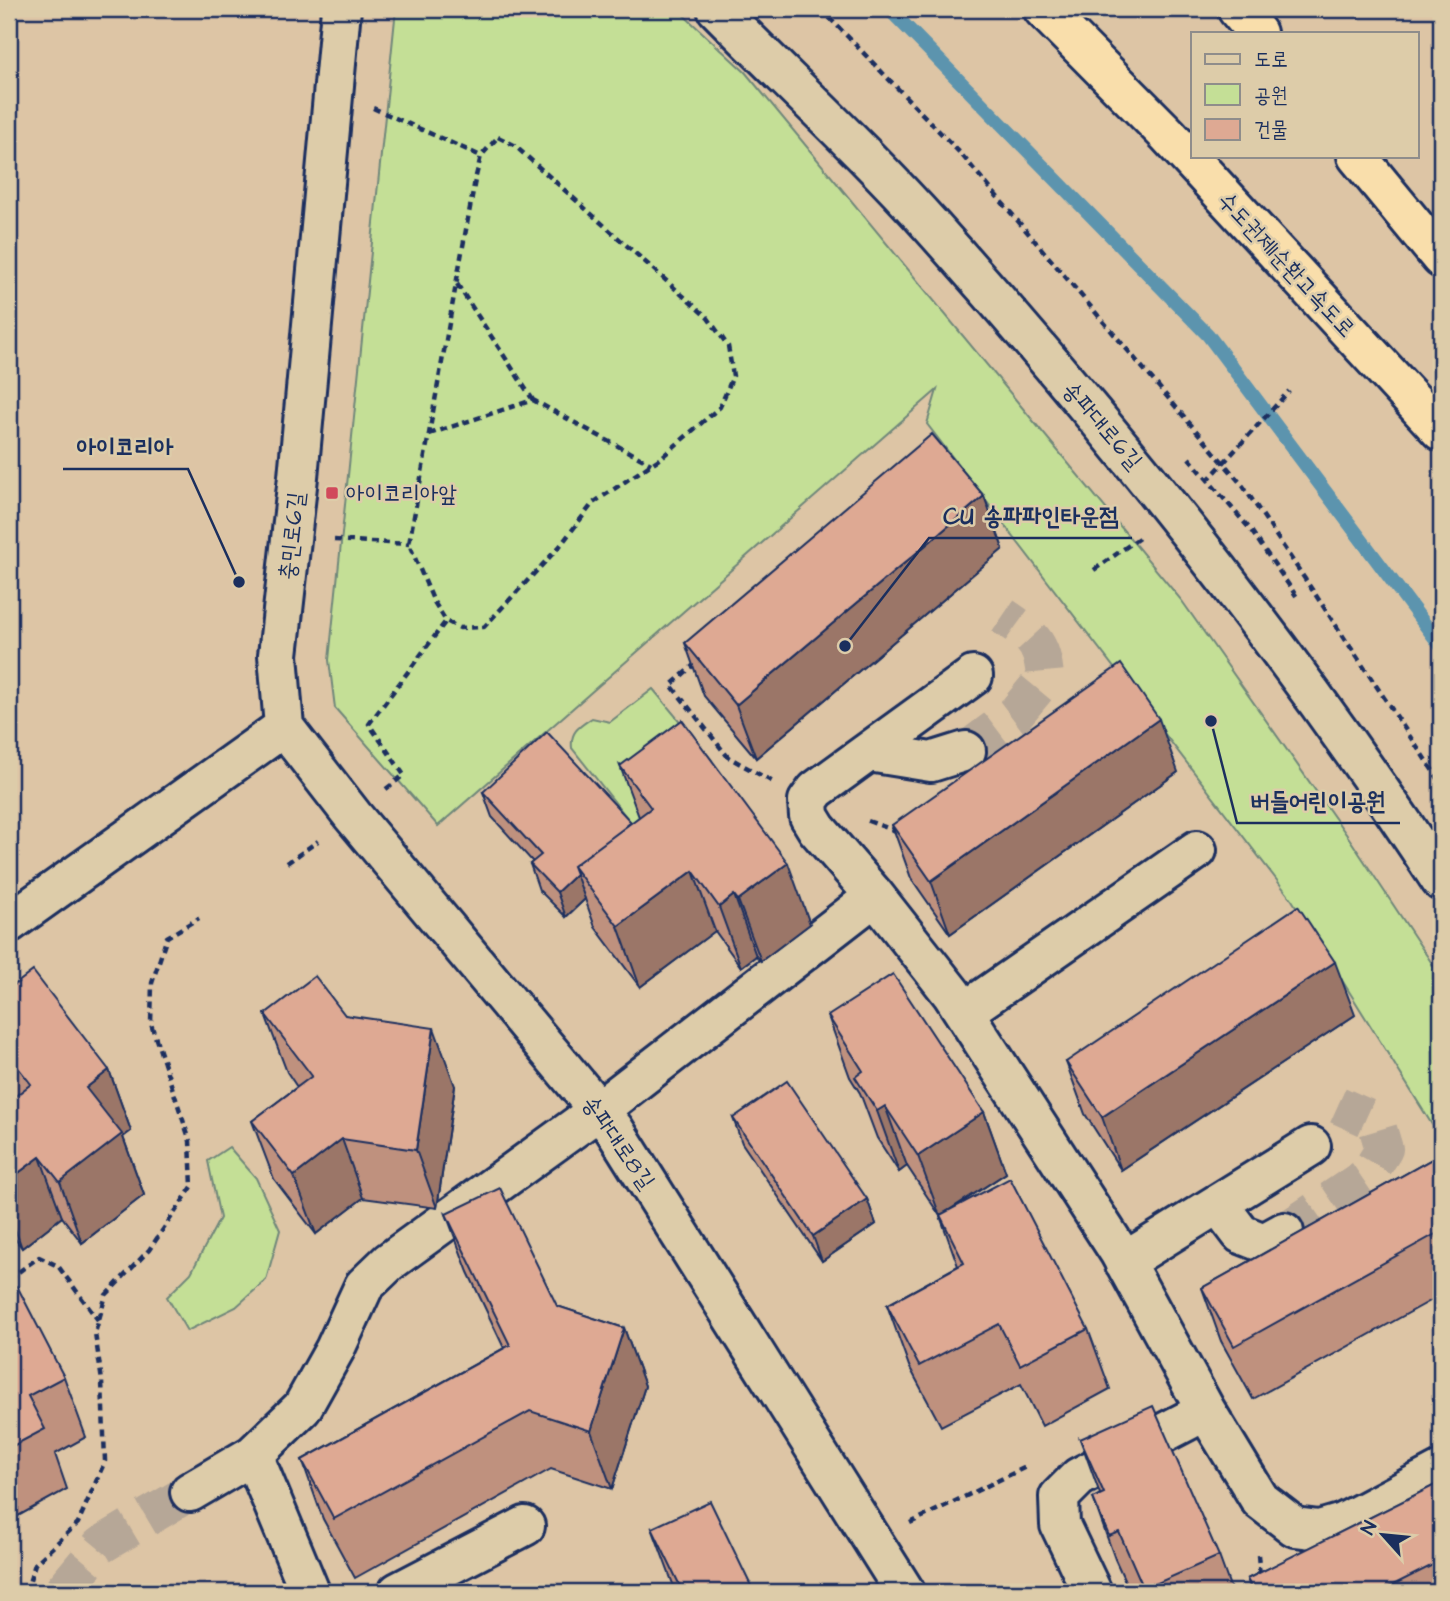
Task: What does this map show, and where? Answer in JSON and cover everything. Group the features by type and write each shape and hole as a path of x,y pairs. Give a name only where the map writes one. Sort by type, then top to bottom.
{"highway":[{"name":"수도권제1순환고속도로","path":"1043,9 1168,135 1441,431"},
{"path":"1237,9 1256,32"},
{"path":"1359,158 1441,258"}],"street":[{"name":"충민로6길","path":"284,727 278,655 341,9"},
{"name":"송파대로6길","path":"717,9 932,226 1175,512 1390,802 1441,881"},
{"path":"973,676 816,790 808,801 809,816 817,829 875,895 964,1012 1124,1262 1206,1411 1260,1500 1295,1527 1319,1530 1343,1523 1441,1471"},
{"name":"송파대로8길","path":"284,727 352,816 614,1129 905,1592"},
{"path":"10,921 284,727"},
{"path":"869,752 931,762 966,751"},
{"path":"964,1012 1197,850"},
{"path":"190,1492 253,1455 302,1409 335,1349 364,1286 389,1262 598,1110 875,895"},
{"path":"1124,1262 1311,1146"},
{"path":"1219,1205 1241,1234 1264,1243 1284,1232"},
{"path":"1092,1592 1060,1525 1059,1497 1079,1478 1206,1411"},
{"path":"253,1455 310,1592"},
{"path":"398,1592 525,1527"}],"path":[{"path":"821,9 961,154 1243,486 1441,783"},
{"path":"333,91 481,156"},
{"path":"498,137 514,145 708,318 728,346 733,376 720,407 651,464 593,503 560,546 484,627 460,628 446,621 434,602 409,544 456,283 481,156 498,137"},
{"path":"456,283 533,400 651,464"},
{"path":"1094,570 1175,512 1223,465 1289,391"},
{"path":"429,434 533,400"},
{"path":"291,538 409,544"},
{"path":"352,816 404,775 369,724 446,621"},
{"path":"701,658 671,685 729,757 808,801"},
{"path":"26,1592 35,1564 78,1524 105,1461 102,1381 94,1334 106,1295 149,1250 192,1187 190,1141 151,1024 152,983 167,937 199,918"},
{"path":"9,1279 39,1257 58,1266 98,1321"}],"green space":[{"path":"396,9 677,9 745,72 1182,601 1351,841 1441,977 1441,1139 1292,900 927,424 937,390 438,826 335,708 329,660"},
{"path":"653,689 712,760 632,824 572,748 572,742 577,730 592,718 610,722"},
{"path":"229,1147 256,1178 280,1230 266,1280 236,1307 187,1331 167,1297 191,1273 220,1218 208,1161"}],"building":[{"path":"932,434 984,496 736,705 685,643"},
{"path":"1121,664 1159,719 931,881 892,825"},
{"path":"682,720 788,863 738,900 734,895 719,907 693,871 618,926 573,866 651,808 620,766"},
{"path":"547,732 631,822 573,866 576,874 557,892 530,864 541,855 483,792"},
{"path":"1298,906 1335,962 1102,1117 1066,1062"},
{"path":"33,971 109,1070 86,1088 122,1134 60,1182 40,1157 9,1180 9,1101 31,1084 9,1056 9,989"},
{"path":"893,974 984,1112 918,1156 885,1106 877,1111 855,1077 863,1071 828,1016"},
{"path":"315,976 345,1015 434,1028 416,1150 342,1139 294,1176 252,1121 312,1076 265,1014"},
{"path":"787,1081 867,1199 813,1236 733,1118"},
{"path":"1441,1154 1441,1231 1234,1346 1202,1288"},
{"path":"1010,1178 1088,1329 1020,1365 999,1324 919,1366 887,1305 964,1263 940,1215"},
{"path":"500,1188 557,1306 624,1328 591,1431 530,1411 334,1519 302,1460 510,1345 446,1214"},
{"path":"17,1286 64,1377 28,1396 45,1429 9,1448 9,1290"},
{"path":"1153,1406 1219,1556 1144,1589 1119,1532 1109,1536 1093,1498 1104,1493 1080,1439"},
{"path":"1441,1482 1441,1561 1379,1592 1254,1592 1247,1579"},
{"path":"710,1501 754,1592 683,1592 652,1528"}],"waterway":[{"path":"889,9 1208,335 1441,646"}],"tunnel":[{"path":"966,751 1016,713 1045,678 1042,656 1034,641 1003,616"},
{"path":"1284,1232 1368,1175 1384,1149 1376,1122 1338,1105"},
{"path":"62,1592 101,1545 190,1492"}],"place":[{"name":"아이코리아앞","path":"332,493"},
{"name":"아이코리아","path":"239,582"},
{"name":"CU 송파파인타운점","path":"845,646"},
{"name":"버들어린이공원","path":"1211,721"}]}
